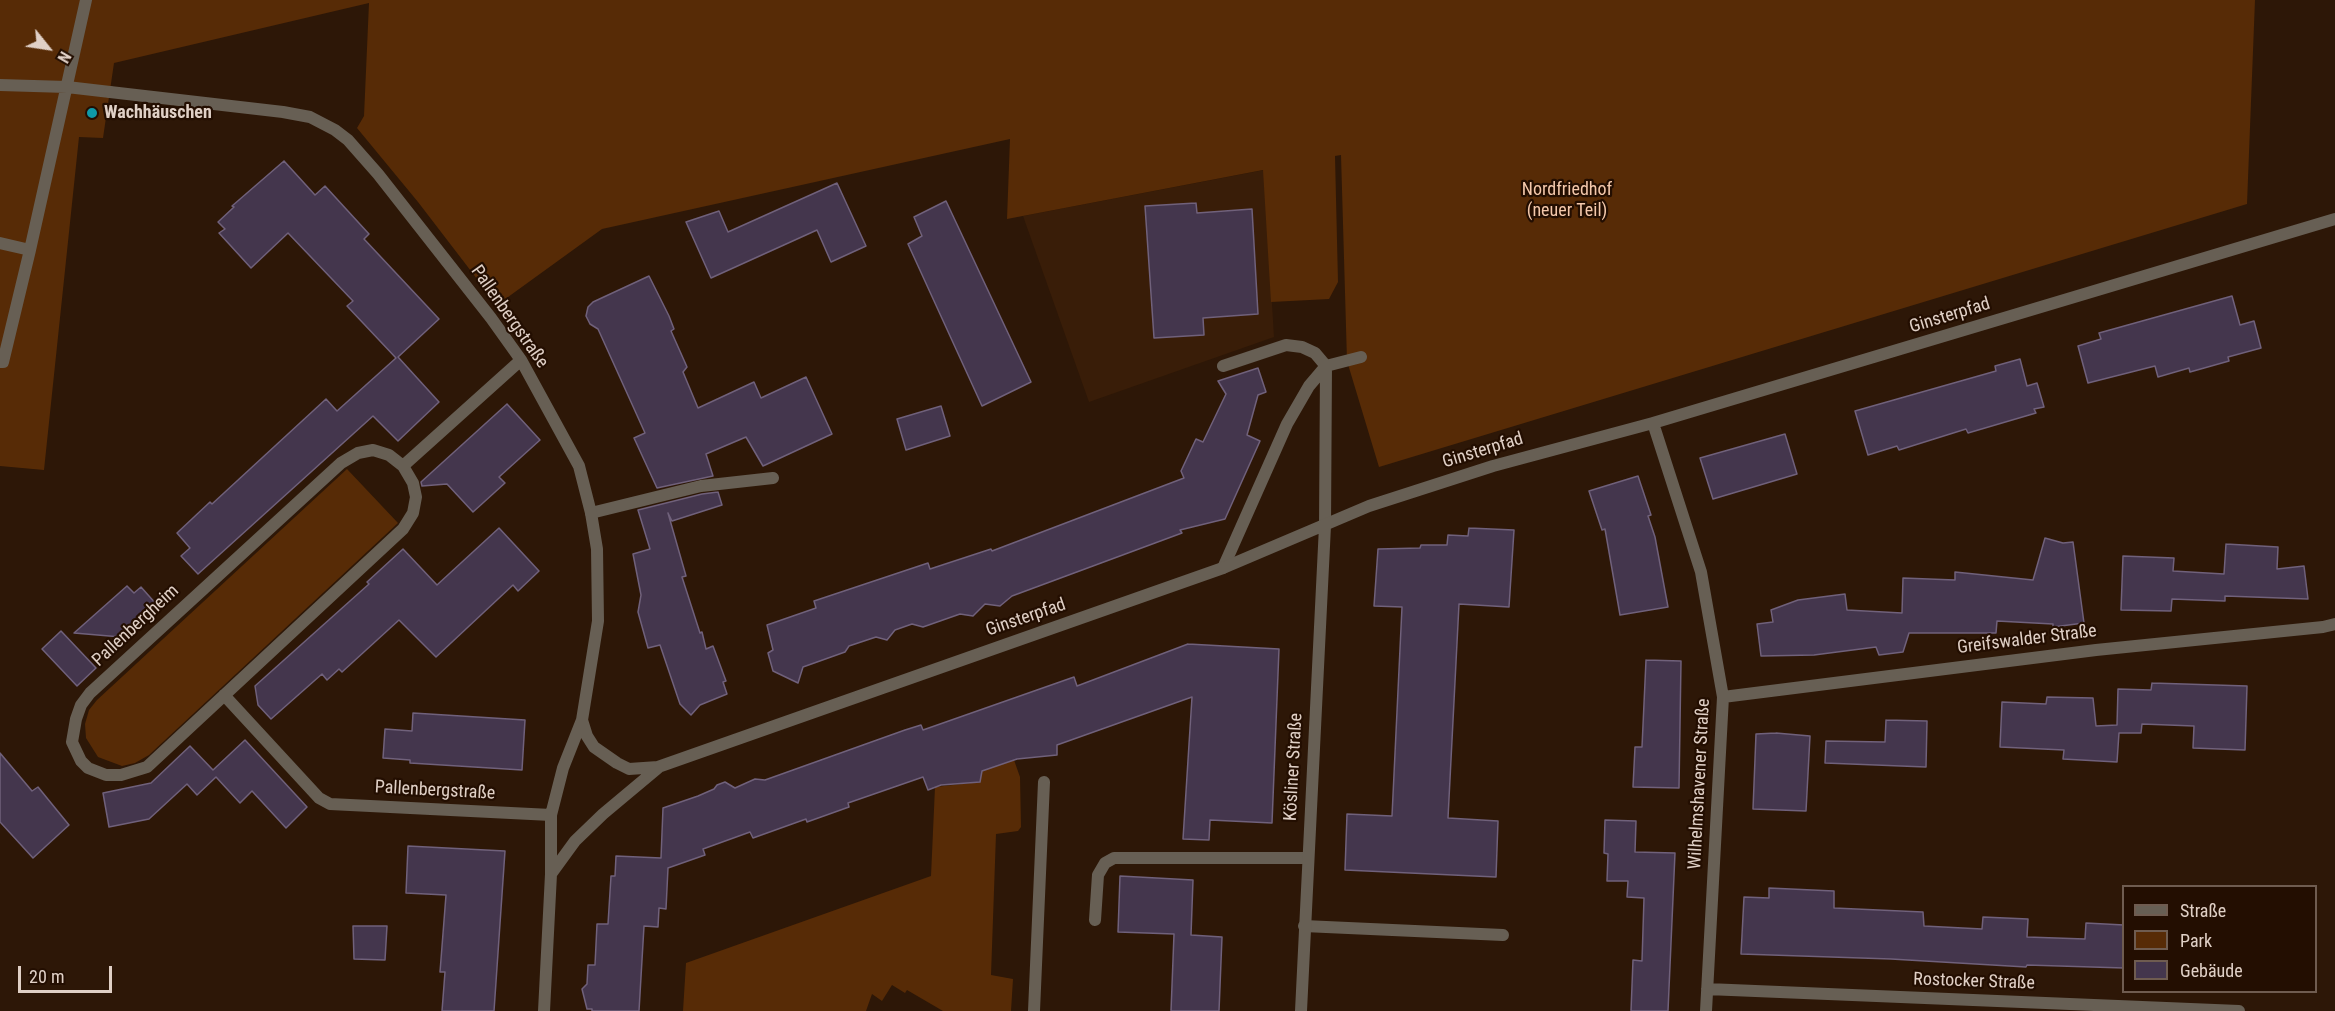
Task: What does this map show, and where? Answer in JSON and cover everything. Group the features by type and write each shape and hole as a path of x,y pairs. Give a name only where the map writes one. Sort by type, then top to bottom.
{"street":[{"path":"0,362 3,362 30,250 86,0"},
{"name":"Pallenbergstraße","path":"0,85 67,87 283,112 324,122 348,140 378,174 491,318 521,360 579,466 597,549 598,621 582,720 560,776 551,815 551,874 544,1011"},
{"name":"Ginsterpfad","path":"582,720 587,736 594,747 617,763 629,769 642,770 658,767 1222,568 1369,506 1493,466 1653,423 2335,219"},
{"path":"0,243 30,250"},
{"path":"1223,366 1286,345 1302,347 1315,352 1326,366"},
{"path":"1222,568 1287,424 1309,386 1326,366 1361,357"},
{"path":"403,466 521,360"},
{"name":"Kösliner Straße","path":"1300,1011 1325,526 1326,366"},
{"name":"Wilhelmshavener Straße","path":"1653,423 1701,572 1723,697 1706,1011"},
{"name":"Pallenbergheim","path":"373,450 389,455 403,466 413,483 416,497 413,513 403,529 224,695 155,760 137,772 121,775 98,773 81,760 72,742 81,705 90,693 341,463 358,453 373,450"},
{"path":"591,513 701,486 773,478"},
{"name":"Greifswalder Straße","path":"1723,697 2096,650 2335,624"},
{"name":"Pallenbergstraße","path":"224,695 319,798 330,804 551,815"},
{"name":"Ginsterpfad","path":"551,874 575,841 603,813 658,767"},
{"path":"1034,1011 1044,782"},
{"path":"1095,920 1098,874 1105,863 1114,858 1307,858"},
{"path":"1304,926 1503,935"},
{"name":"Rostocker Straße","path":"1707,989 2239,1011"}],"shaded area":[{"path":"1264,170 1274,337 1089,402 1023,216"}],"green space":[{"name":"Nordfriedhof (neuer Teil)","path":"0,0 2255,0 2247,204 1379,467 1347,361 1341,155 1335,156 1338,282 1329,299 1271,302 1263,170 1007,219 1010,139 602,229 497,305 418,202 357,128 364,116 369,3 114,63 103,138 79,137 44,470 0,466"},
{"path":"347,469 398,523 149,755 135,763 122,766 98,757 86,738 85,724 89,710 97,700"},
{"path":"1014,760 1020,777 1021,827 1018,831 996,834 991,975 1013,979 1011,1011 943,1011 907,990 905,993 892,985 882,1001 872,994 866,1011 683,1011 686,963 931,876 935,787 980,782 982,771"}],"building":[{"path":"284,161 315,195 325,186 369,234 364,239 439,319 398,357 439,402 398,441 373,416 198,574 181,556 190,548 177,533 210,502 212,504 326,399 337,411 396,358 347,306 353,301 288,233 251,268 219,233 225,229 218,222 234,207 232,206"},
{"path":"837,183 866,246 831,262 817,230 711,278 686,222 719,211 728,232"},
{"path":"946,201 1031,382 982,406 908,244 922,236 914,217"},
{"path":"1196,203 1197,213 1252,209 1258,314 1203,318 1204,335 1154,338 1145,206"},
{"path":"649,276 674,329 671,331 687,367 683,372 698,408 754,382 761,398 806,377 832,434 763,466 746,437 706,454 713,476 657,488 634,438 645,433 598,329 590,324 586,316 588,307 593,302"},
{"path":"2232,296 2240,325 2254,321 2261,348 2228,357 2229,361 2190,372 2189,368 2158,377 2155,366 2088,383 2078,346 2101,339 2099,333"},
{"path":"2020,359 2027,386 2037,383 2044,407 2034,409 2036,413 1968,433 1966,429 1899,450 1897,446 1868,455 1855,411 1996,371 1995,366"},
{"path":"1258,368 1266,392 1258,395 1247,435 1260,441 1225,519 1180,530 1182,533 1012,596 1000,606 985,604 973,616 960,614 923,627 912,624 895,630 887,640 876,637 849,646 845,652 803,667 798,683 773,671 768,653 773,650 767,625 816,608 814,601 928,563 930,569 991,549 992,551 1184,478 1181,471 1196,439 1203,442 1226,394 1218,381"},
{"path":"507,404 540,440 499,477 505,483 473,512 447,484 422,486 421,482"},
{"path":"941,406 950,436 906,450 897,419"},
{"path":"1785,434 1797,474 1713,499 1700,458"},
{"path":"1638,476 1651,515 1648,516 1655,537 1668,607 1620,615 1605,529 1602,530 1589,491"},
{"path":"718,492 722,505 672,521 668,513 686,576 682,577 700,633 702,632 706,649 713,646 726,681 723,682 727,694 700,705 691,715 680,704 660,645 648,648 638,612 641,595 633,554 650,549 638,510"},
{"path":"499,528 539,571 518,591 513,585 436,657 399,620 342,672 339,669 327,680 322,674 271,719 258,705 255,686 369,584 367,582 403,549 437,585"},
{"path":"1469,528 1514,530 1509,607 1459,604 1448,818 1498,821 1496,877 1345,870 1347,814 1392,816 1402,607 1374,606 1378,549 1447,545 1448,535 1468,536"},
{"path":"2045,538 2063,543 2073,542 2084,623 2053,627 2053,624 1997,621 1996,633 1909,633 1903,652 1879,655 1876,647 1814,655 1761,656 1757,624 1773,622 1771,610 1798,600 1845,594 1847,610 1902,613 1903,578 1955,580 1955,572 2033,580"},
{"path":"2226,544 2278,547 2277,569 2304,566 2308,599 2225,596 2225,601 2172,599 2171,611 2121,610 2123,556 2174,558 2173,571 2224,574"},
{"path":"127,586 134,593 141,587 157,605 121,637 74,633"},
{"path":"61,631 96,668 77,686 42,649"},
{"path":"1188,644 1279,649 1272,823 1210,820 1209,840 1183,839 1192,697 1057,745 1057,755 1017,759 982,771 980,782 941,785 928,790 923,777 848,803 849,807 807,822 806,819 753,838 750,832 703,849 705,855 668,868 666,909 659,908 658,927 644,926 639,1011 592,1011 592,1009 587,1009 582,989 587,984 588,965 595,965 597,924 608,924 611,876 615,876 616,856 661,858 663,808 698,796 725,782 735,788 755,779 765,780 905,730 921,725 923,730 1074,677 1077,686"},
{"path":"1646,660 1681,661 1679,788 1633,787 1635,747 1642,747"},
{"path":"2152,683 2247,686 2245,750 2193,748 2194,726 2142,724 2141,733 2119,733 2117,762 2063,759 2064,750 2000,747 2002,702 2046,704 2047,697 2093,698 2096,726 2117,725 2118,689 2151,690"},
{"path":"413,713 525,720 522,770 410,763 410,760 383,758 385,729 412,731"},
{"path":"1886,720 1927,721 1926,767 1825,763 1826,741 1885,742"},
{"path":"1756,734 1810,736 1806,811 1753,809"},
{"path":"245,740 307,807 286,828 252,791 240,803 216,777 197,795 187,784 149,819 109,827 103,793 151,783 190,746 213,770"},
{"path":"0,753 32,791 38,787 69,825 33,858 0,822"},
{"path":"1605,820 1636,821 1635,852 1675,853 1668,1011 1631,1011 1633,960 1642,961 1644,898 1627,897 1628,881 1607,881 1608,854 1604,853"},
{"path":"408,846 505,851 494,1011 442,1011 445,972 440,972 446,895 406,893"},
{"path":"1120,876 1193,880 1191,935 1222,937 1219,1011 1171,1011 1174,934 1118,932"},
{"path":"1769,888 1834,891 1834,908 1923,912 1924,926 1982,929 1983,917 2028,919 2027,937 2085,939 2086,923 2122,925 2122,968 2027,965 2026,967 1891,959 1741,954 1744,897 1769,898"},
{"path":"353,926 387,926 385,960 354,959"}],"place":[{"name":"Wachhäuschen","path":"92,113"}]}
